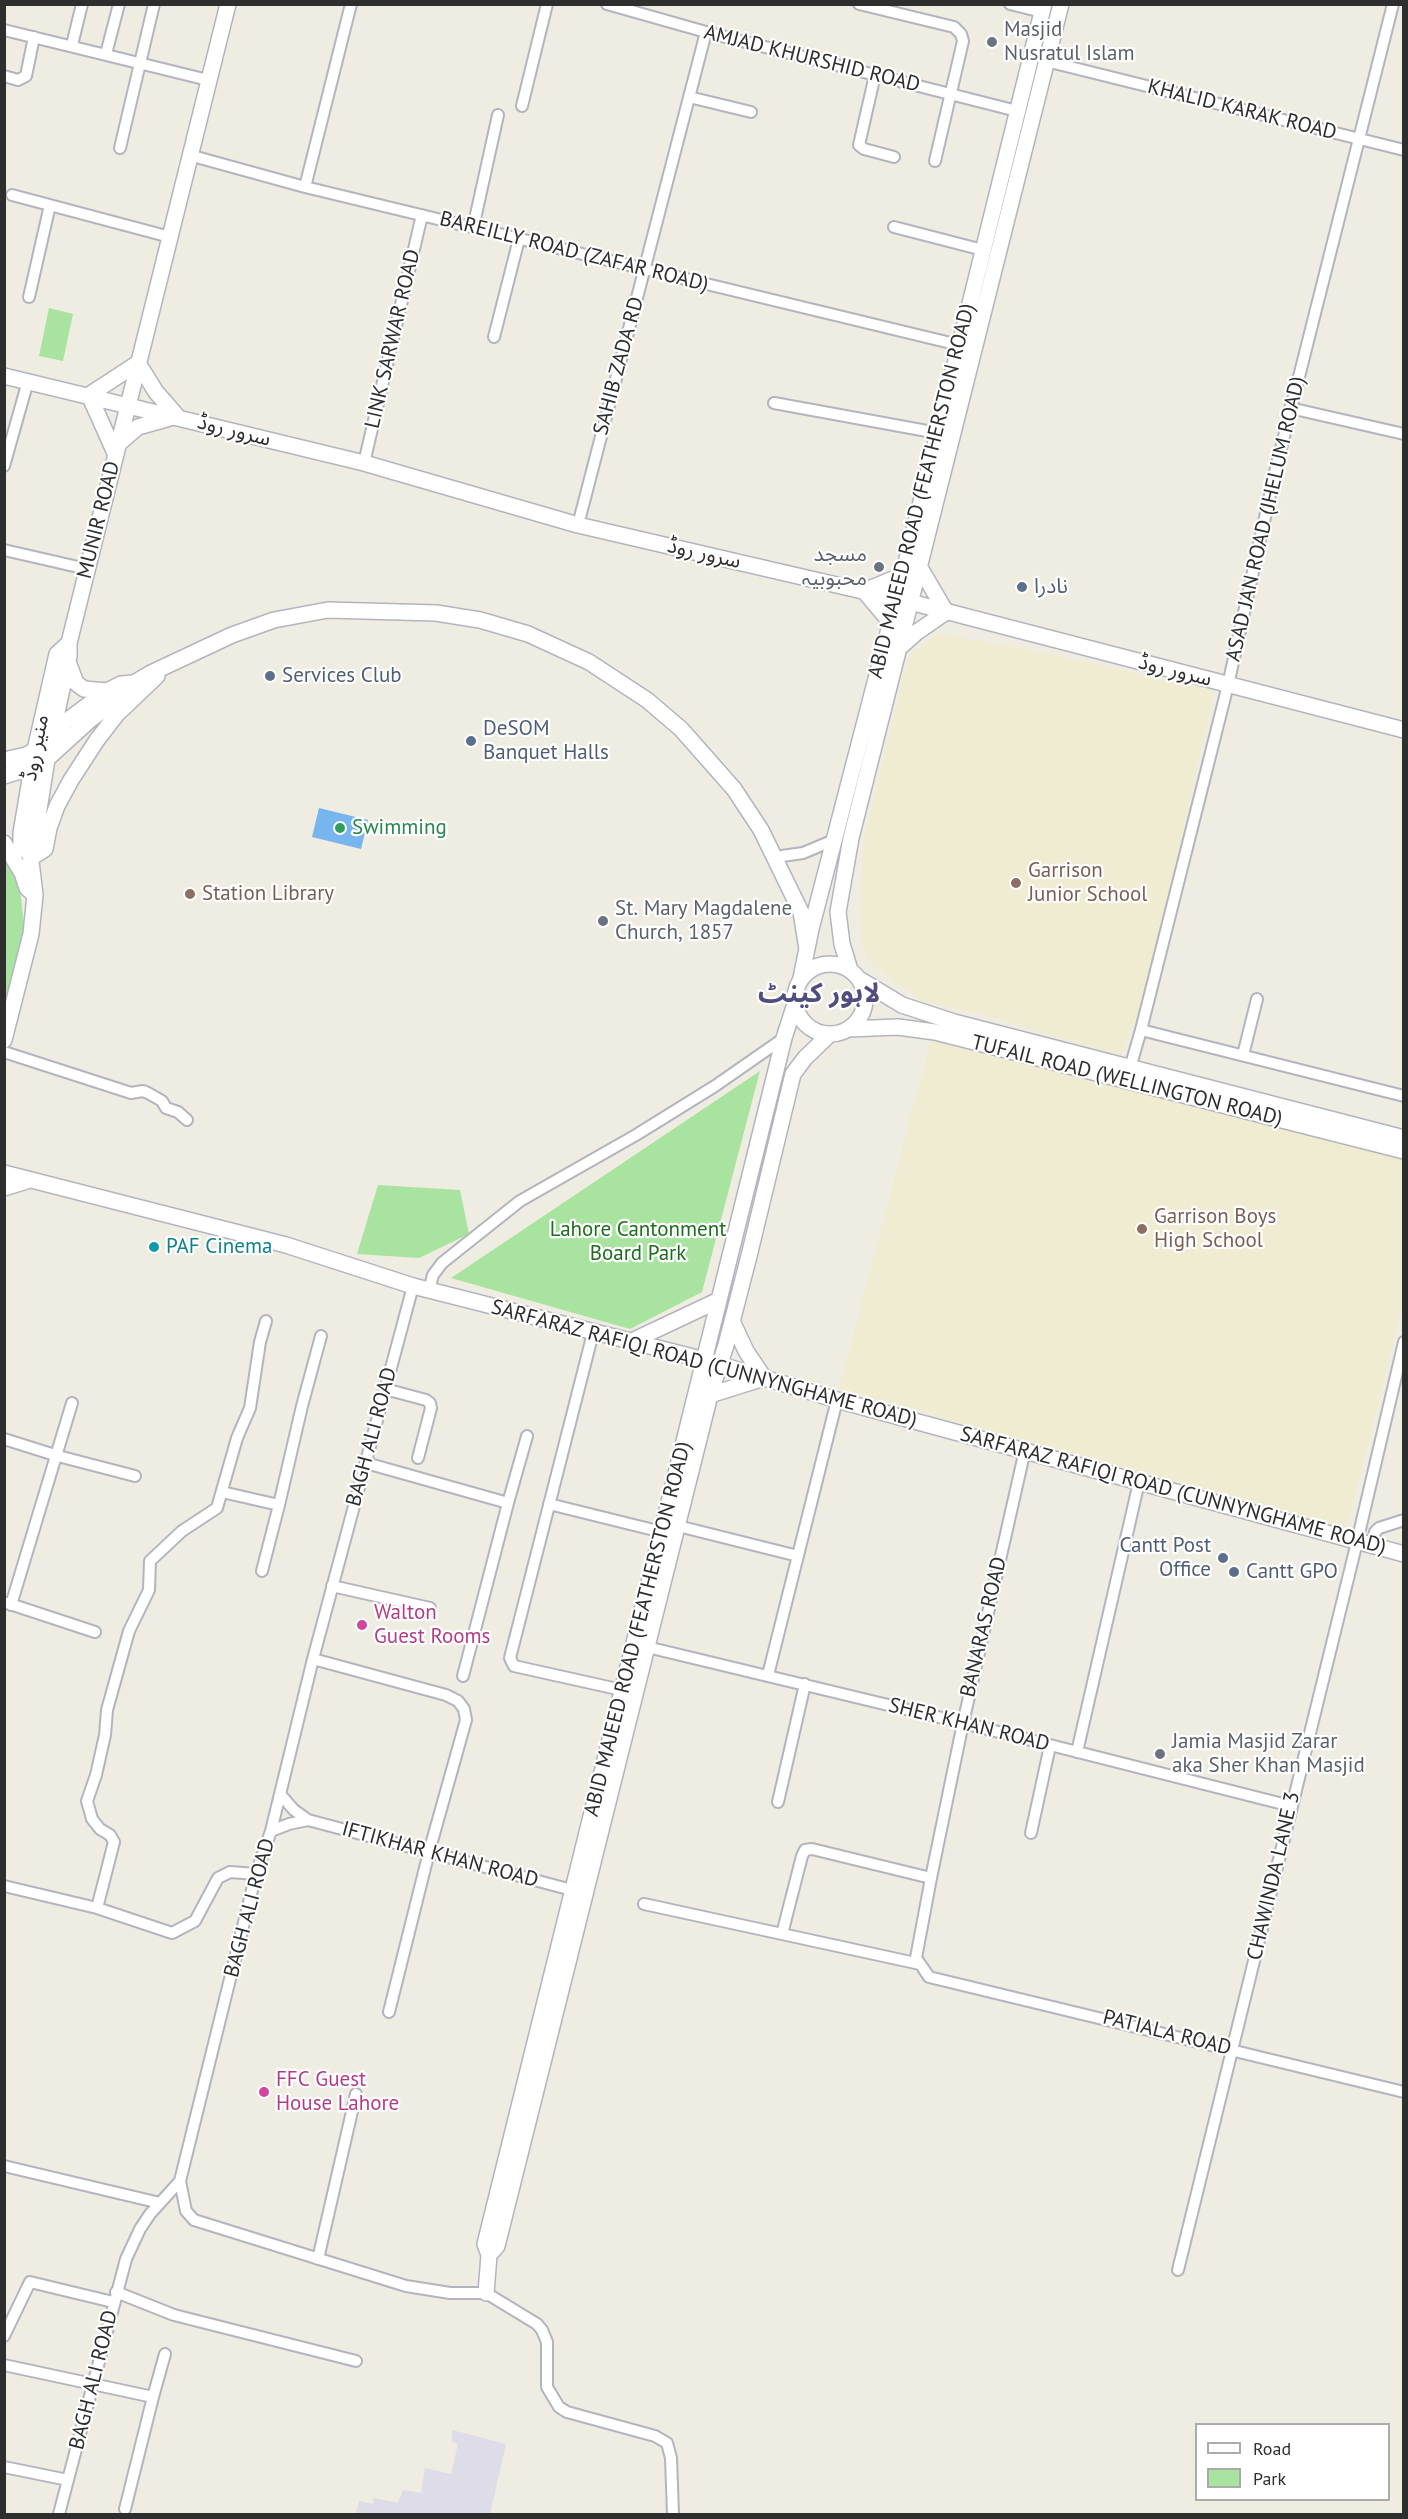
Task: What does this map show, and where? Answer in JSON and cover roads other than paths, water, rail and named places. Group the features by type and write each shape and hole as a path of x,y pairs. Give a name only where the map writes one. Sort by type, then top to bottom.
{"street":[{"path":"72,45 82,4"},
{"path":"106,54 119,4"},
{"path":"120,148 154,4"},
{"name":"MUNIR ROAD","path":"4,1040 32,934 35,895 31,856 41,754 51,738 68,662 69,643 228,4"},
{"path":"306,187 351,4"},
{"path":"522,106 547,4"},
{"name":"AMJAD KHURSHID ROAD","path":"607,4 706,32 1017,111"},
{"path":"859,4 954,27 961,34 963,41 935,162"},
{"path":"1010,4 1043,8"},
{"name":"ABID MAJEED ROAD (FEATHERSTON ROAD)","path":"801,978 890,622 919,566 1061,4"},
{"name":"ASAD JAN ROAD (JHELUM ROAD)","path":"1130,1068 1228,685 1290,408 1393,4"},
{"name":"ABID MAJEED ROAD (FEATHERSTON ROAD)","path":"854,975 845,956 839,926 840,893 898,649 903,574 1043,8"},
{"path":"4,30 208,80"},
{"name":"SAHIB ZADA RD","path":"578,525 706,32"},
{"path":"4,76 18,80 26,76 34,37"},
{"name":"KHALID KARAK ROAD","path":"1046,61 1404,150"},
{"path":"875,75 859,146 894,156"},
{"path":"689,97 751,112"},
{"path":"473,228 498,115"},
{"name":"BAREILLY ROAD (ZAFAR ROAD)","path":"189,155 306,187 959,345"},
{"path":"12,195 170,237"},
{"path":"29,297 50,205"},
{"name":"LINK SARWAR ROAD","path":"364,464 422,215"},
{"path":"894,227 983,250"},
{"path":"494,337 519,239"},
{"path":"138,363 156,392 177,416 138,428 116,449 89,395 138,363"},
{"name":"سرور روڈ","path":"4,376 128,404 364,464 578,525 903,600 1404,730"},
{"path":"4,466 28,381"},
{"path":"774,403 938,433"},
{"path":"1290,408 1404,434"},
{"path":"4,550 87,569"},
{"path":"898,649 917,632 946,612 919,566"},
{"path":"890,622 864,591 903,574"},
{"path":"51,738 65,722 107,691 121,684 134,683 232,634 274,620 328,610 436,613 480,620 528,634 589,662 647,700 681,729 734,789 761,830 801,912 807,949"},
{"name":"منیر روڈ","path":"41,754 57,654 69,643"},
{"path":"68,662 76,683 84,689 107,691"},
{"path":"31,856 45,849 57,806 97,741 117,714 167,665"},
{"path":"4,776 33,767 41,754 130,690 134,683"},
{"path":"4,760 41,754"},
{"name":"منیر روڈ","path":"31,856 21,848 21,833 33,767"},
{"path":"775,857 803,853 834,840"},
{"path":"4,843 22,873 27,888 35,895"},
{"path":"824,964 838,965 854,975 864,989 862,1011 849,1029 830,1034 818,1032 807,1026 799,1016 795,1004 795,994 801,978 812,969 824,964"},
{"name":"TUFAIL ROAD (WELLINGTON ROAD)","path":"854,975 894,1001 926,1013 1404,1138"},
{"path":"1243,1055 1257,999"},
{"name":"ABID MAJEED ROAD (FEATHERSTON ROAD)","path":"486,2293 489,2255 485,2244 622,1690 678,1526 710,1395 719,1300 784,1038 795,1004"},
{"name":"TUFAIL ROAD (WELLINGTON ROAD)","path":"849,1029 898,1027 935,1032 1404,1151"},
{"path":"1141,1030 1404,1096"},
{"name":"ABID MAJEED ROAD (FEATHERSTON ROAD)","path":"489,2255 497,2246 647,1647 647,1619 662,1532 713,1362 732,1321 793,1074 805,1058 830,1034"},
{"path":"429,1290 433,1275 442,1263 520,1201 636,1135 715,1086 784,1038"},
{"path":"4,1052 130,1093 143,1091 162,1101 166,1108 178,1112 187,1120"},
{"name":"SARFARAZ RAFIQI ROAD (CUNNYNGHAME ROAD)","path":"4,1173 286,1245 413,1286 713,1362 837,1400 1404,1554"},
{"path":"4,1188 30,1180"},
{"name":"BAGH ALI ROAD","path":"59,2514 115,2297 133,2242 150,2214 180,2181 256,1874 271,1831 312,1659 413,1286"},
{"path":"632,1341 719,1300"},
{"path":"97,1908 114,1842 110,1834 100,1829 92,1819 87,1801 96,1775 105,1735 107,1710 129,1630 149,1590 150,1561 182,1531 217,1508 232,1454 253,1394 260,1342 266,1321"},
{"path":"710,1395 764,1378 746,1352 732,1321"},
{"path":"593,1333 510,1658 514,1666 622,1690"},
{"path":"262,1571 321,1336"},
{"name":"CHAWINDA LANE 3","path":"1178,2270 1291,1806 1364,1543 1404,1342"},
{"path":"385,1389 430,1403 431,1408 418,1458"},
{"path":"768,1676 837,1400"},
{"path":"72,1403 58,1456 8,1604 95,1632"},
{"path":"463,1676 527,1436"},
{"path":"4,1439 135,1476"},
{"name":"BANARAS ROAD","path":"920,1964 916,1958 963,1723 1025,1450"},
{"path":"366,1462 508,1503"},
{"path":"1077,1752 1139,1482"},
{"path":"222,1492 279,1505"},
{"path":"549,1504 662,1532"},
{"path":"1364,1543 1379,1528 1404,1520"},
{"path":"678,1526 798,1556"},
{"path":"332,1586 430,1608"},
{"name":"SHER KHAN ROAD","path":"647,1647 806,1684 1291,1806"},
{"path":"312,1659 446,1695 458,1701 464,1709 466,1720 429,1852 389,2012"},
{"path":"778,1802 806,1684"},
{"path":"1032,1833 1050,1746"},
{"name":"IFTIKHAR KHAN ROAD","path":"280,1794 294,1810 308,1820 572,1890"},
{"path":"271,1831 308,1820"},
{"path":"782,1934 802,1856 806,1850 812,1849 932,1878"},
{"path":"4,1886 97,1908 172,1934 195,1921 218,1878 230,1872 256,1874"},
{"path":"644,1904 920,1964"},
{"name":"PATIALA ROAD","path":"920,1964 929,1977 1404,2092"},
{"path":"318,2259 356,2094"},
{"path":"4,2166 160,2203"},
{"path":"180,2181 186,2211 194,2220 418,2289 470,2295 486,2293 542,2330 547,2342 547,2387 549,2394 559,2407 567,2412 656,2436 667,2444 671,2458 673,2514"},
{"path":"5,2335 30,2282 115,2297 174,2315 356,2361"},
{"path":"125,2509 165,2354"},
{"path":"4,2365 153,2397"},
{"path":"4,2467 68,2481"}],"water":[{"name":"Swimming","path":"319,808 368,820 361,849 312,837"}],"place":[{"name":"Masjid Nusratul Islam","path":"992,42"},
{"name":"مسجد محبوبیہ","path":"879,567"},
{"name":"نادرا","path":"1022,587"},
{"name":"Services Club","path":"270,676"},
{"name":"DeSOM Banquet Halls","path":"471,741"},
{"name":"Swimming","path":"340,828"},
{"name":"Garrison Junior School","path":"1016,883"},
{"name":"Station Library","path":"190,894"},
{"name":"St. Mary Magdalene Church, 1857","path":"603,921"},
{"name":"Garrison Boys High School","path":"1142,1229"},
{"name":"PAF Cinema","path":"154,1247"},
{"name":"Cantt Post Office","path":"1223,1558"},
{"name":"Cantt GPO","path":"1234,1572"},
{"name":"Walton Guest Rooms","path":"362,1625"},
{"name":"Jamia Masjid Zarar aka Sher Khan Masjid","path":"1160,1754"},
{"name":"FFC Guest House Lahore","path":"264,2092"}],"district":[{"name":"لاہور کینٹ","path":"819,994"}],"park label":[{"name":"Lahore Cantonment Board Park","path":"638,1242"}]}
